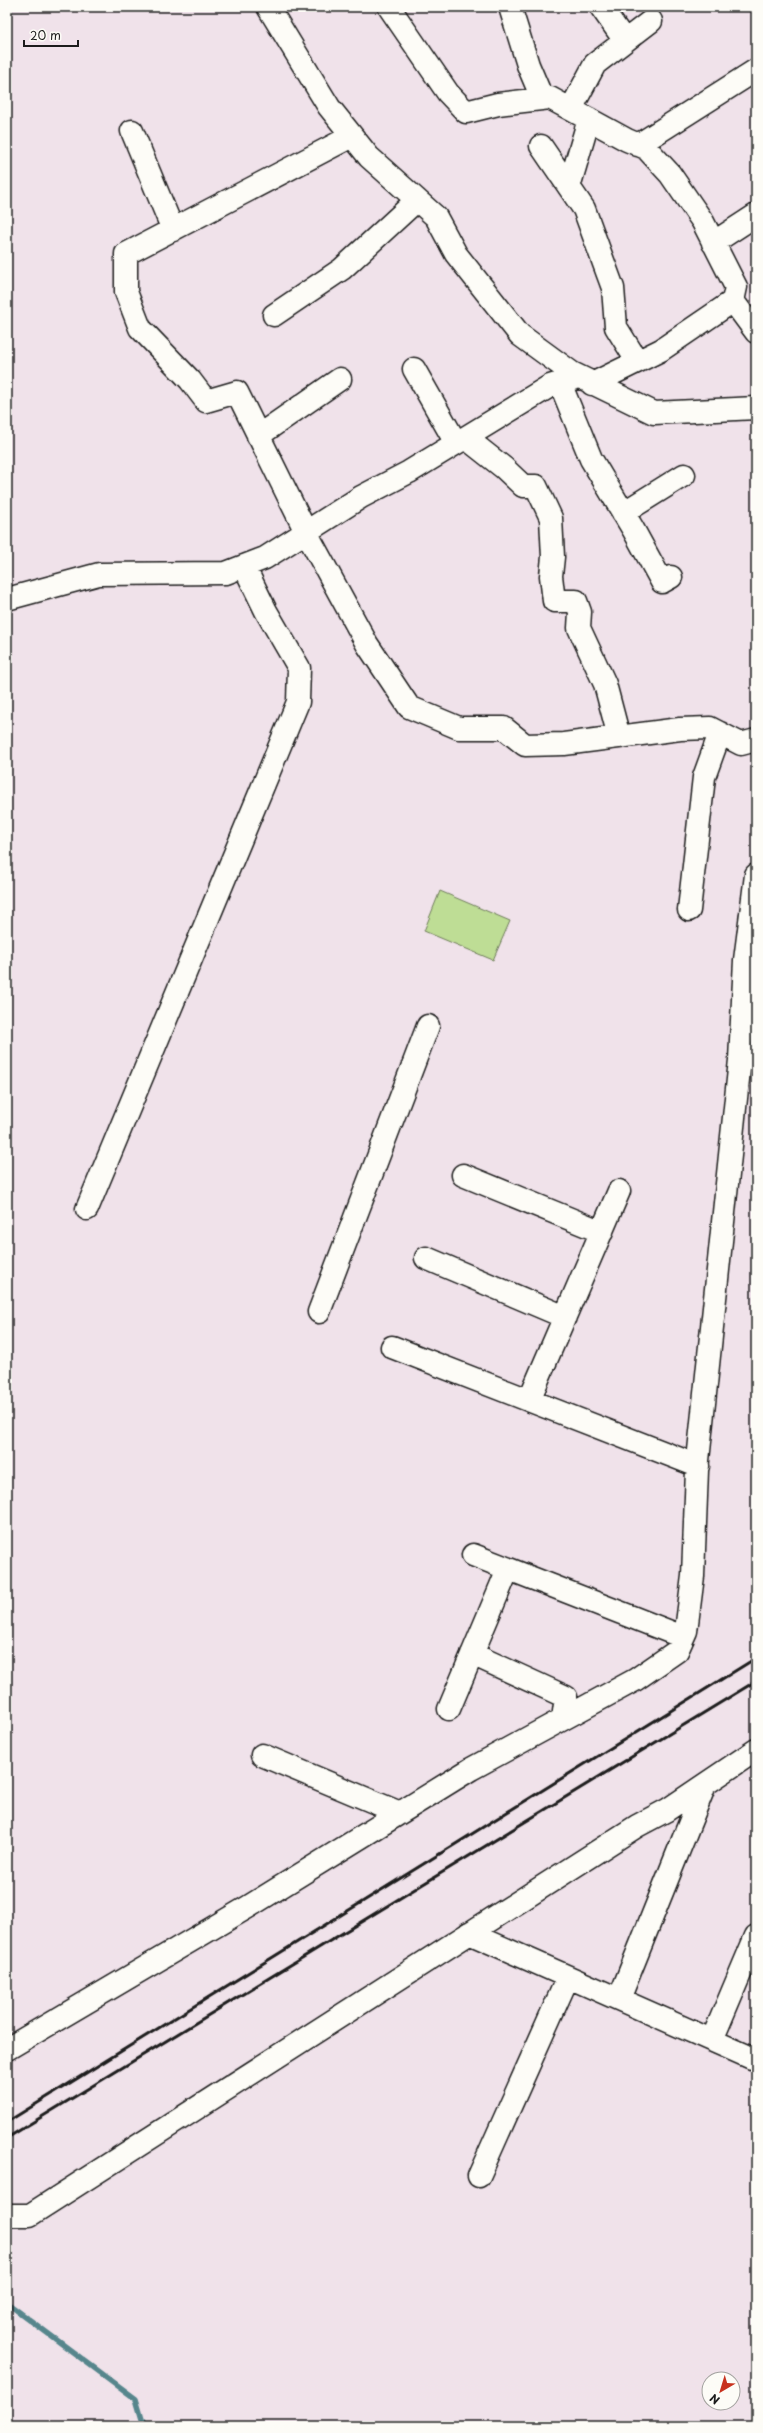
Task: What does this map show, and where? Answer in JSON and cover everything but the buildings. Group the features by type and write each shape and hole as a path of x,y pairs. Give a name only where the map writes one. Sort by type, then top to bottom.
{"street":[{"path":"268,7 329,107 369,157 436,217 456,254 520,335 577,381 654,413 756,408"},
{"path":"7,599 99,574 226,573 265,558 361,497 461,441 550,386 577,381 637,361 661,350 733,301 736,287 702,222 670,174 646,148 589,120 550,98 498,104 466,112 448,93 389,7"},
{"path":"510,7 528,65 542,98"},
{"path":"601,7 625,41"},
{"path":"571,109 595,64 651,21"},
{"path":"638,145 756,70"},
{"path":"569,187 589,120"},
{"path":"132,131 173,230"},
{"path":"352,136 126,254 126,292 140,328 190,380 206,401 237,392 306,532 367,644 409,707 459,728 504,728 526,745 564,744 710,728 741,744 756,740"},
{"path":"541,146 584,209 603,257 613,288 616,327 637,361"},
{"path":"274,315 342,269 417,200"},
{"path":"713,243 756,215"},
{"path":"733,301 756,332"},
{"path":"414,369 461,441 504,468 522,486 536,486 551,518 553,552 551,576 554,601 576,601 580,612 579,628 605,684 620,737"},
{"path":"258,436 340,379"},
{"path":"577,381 591,460 662,582 671,576"},
{"path":"623,513 684,475"},
{"path":"87,1209 298,702 300,668 266,611 244,566"},
{"path":"689,910 704,777 720,733"},
{"path":"7,2049 241,1911 471,1769 635,1680 677,1651 686,1631 693,1576 698,1466 740,1060 745,960 756,875"},
{"path":"319,1312 428,1026"},
{"path":"463,1175 602,1232"},
{"path":"529,1400 619,1191"},
{"path":"426,1258 565,1317"},
{"path":"392,1347 698,1466"},
{"path":"473,1555 683,1637"},
{"path":"449,1709 508,1569"},
{"path":"472,1654 566,1697 563,1719"},
{"path":"7,2215 30,2215 469,1933 705,1785 756,1750"},
{"path":"262,1755 400,1813"},
{"path":"619,1999 705,1785"},
{"path":"469,1933 754,2059"},
{"path":"712,2040 756,1936"},
{"path":"479,2176 568,1977"}],"green space":[{"path":"440,891 510,921 493,960 424,931"}],"waterway":[{"path":"7,2303 136,2399 144,2426"}],"railway":[{"path":"7,2122 756,1658"},
{"path":"7,2138 756,1681"}]}
